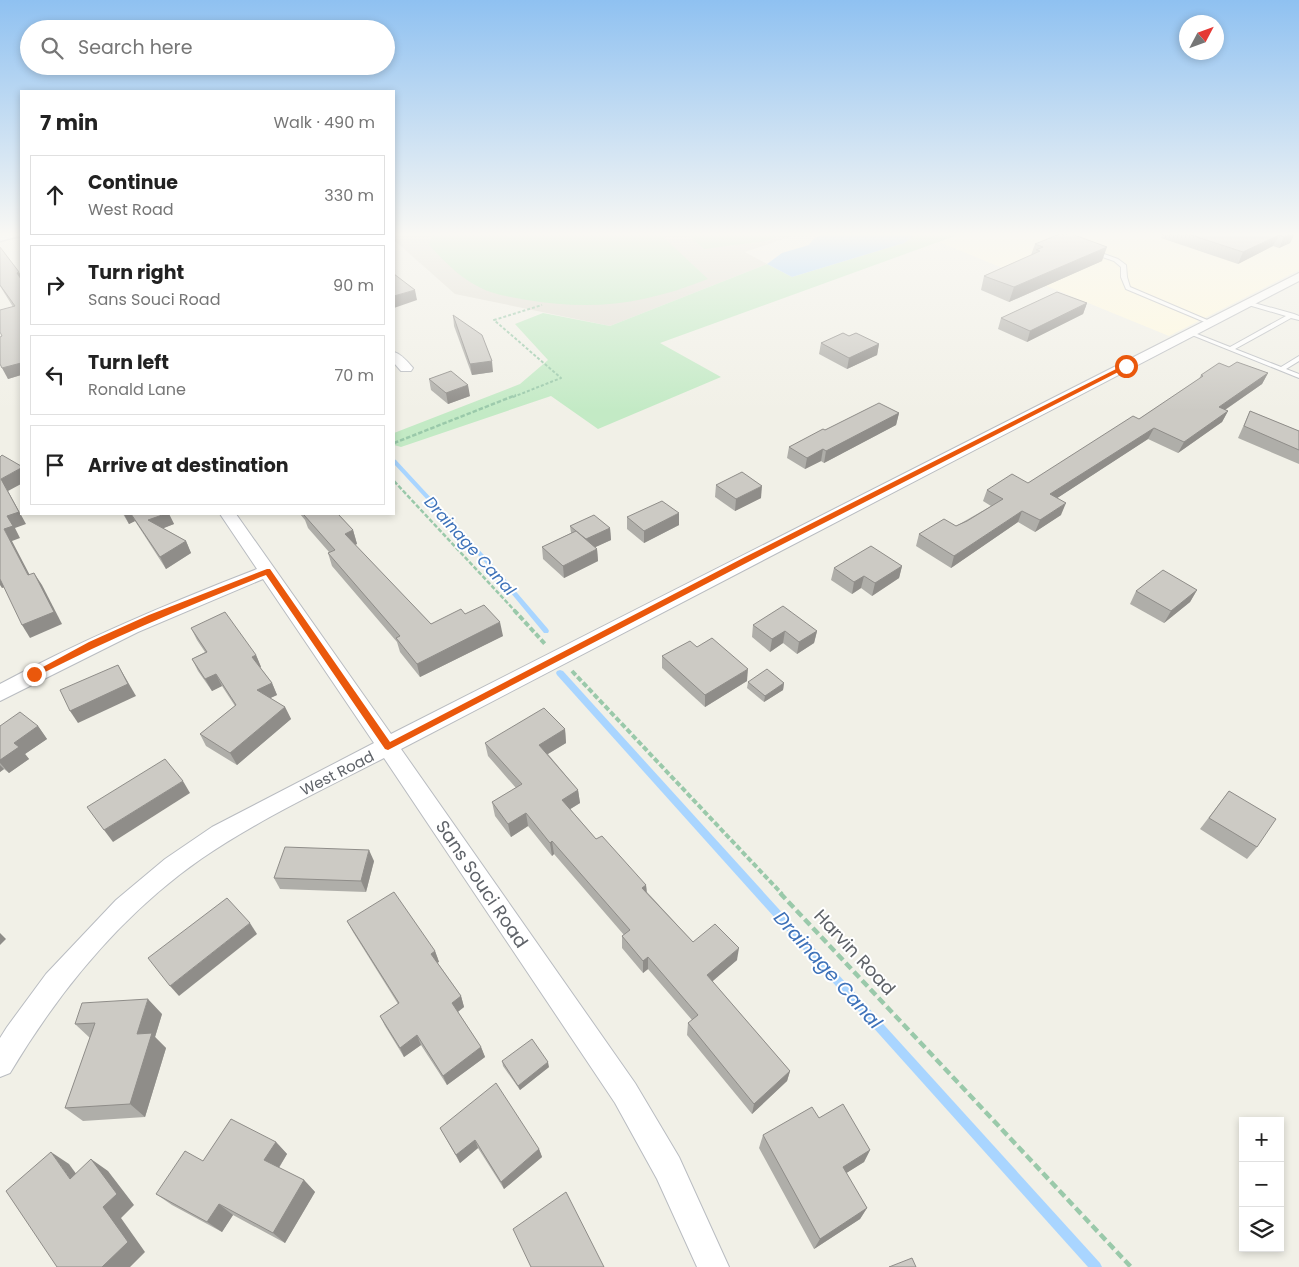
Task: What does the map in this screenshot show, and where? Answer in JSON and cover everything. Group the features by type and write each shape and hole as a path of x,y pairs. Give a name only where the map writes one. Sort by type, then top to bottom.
{"street":[{"name":"West Road","path":"0,1063 43,1000 79,955 127,907 172,867 213,838 558,657 1268,292"},
{"path":"395,357 406,368"},
{"name":"Sans Souci Road","path":"229,515 625,1093 668,1168 713,1267"},
{"path":"0,693 92,644 152,617 267,571"}],"lane":[{"path":"1138,292 1209,322"},
{"path":"1247,303 1299,318"},
{"path":"1230,349 1292,315"},
{"path":"1190,333 1299,376"},
{"path":"1281,369 1299,358"}],"path":[{"path":"395,443 561,378 494,320 542,305"},
{"name":"Harvin Road","path":"395,482 1131,1267"}],"shaded area":[{"path":"453,292 696,292 610,326"},
{"path":"1062,292 1255,292 1169,336"}],"green space":[{"path":"491,292 670,292 641,300 597,305 551,303"},
{"path":"696,292 800,292 660,343 721,377 598,429 551,396 401,447 395,445 395,433 520,384 548,360 515,324 543,313 610,326"}],"building":[{"path":"5,292 20,292 20,363 2,368 0,364 0,337 2,336 0,332 0,310 15,306"},
{"path":"395,292 408,292 395,296"},
{"path":"1057,292 1087,303 1030,331 1001,318"},
{"path":"453,315 482,335 492,361 470,364"},
{"path":"843,333 849,336 856,333 879,344 849,358 821,343"},
{"path":"1237,362 1268,373 1219,407 1228,411 1184,442 1154,428 1050,494 1066,503 1040,520 1022,511 954,556 919,534 944,519 956,526 967,521 1003,499 987,490 1012,474 1028,483 1133,416 1139,419 1219,363 1229,367"},
{"path":"451,371 468,385 446,393 429,379"},
{"path":"879,403 899,413 826,451 823,449 807,458 789,447 823,429 825,430"},
{"path":"1250,411 1299,431 1299,450 1244,426"},
{"path":"2,455 20,465 20,469 1,479 19,512 7,516 13,526 4,529 28,575 34,573 54,612 22,625 0,579 0,457"},
{"path":"742,472 762,486 736,499 716,485"},
{"path":"662,501 679,513 644,531 627,517"},
{"path":"132,515 162,515 148,520 186,541 160,557"},
{"path":"304,515 339,515 353,530 345,534 431,624 461,609 465,614 484,605 500,622 417,664 396,638 400,636 328,553 335,550"},
{"path":"594,515 610,528 586,539 570,526"},
{"path":"576,531 597,549 563,566 542,547"},
{"path":"871,546 902,566 875,583 864,576 854,582 834,568"},
{"path":"1163,570 1197,590 1171,611 1136,591"},
{"path":"783,606 817,631 799,642 785,631 772,639 753,625"},
{"path":"225,612 256,655 252,657 272,683 257,690 285,707 230,753 200,734 236,705 216,674 205,679 192,659 207,652 191,628"},
{"path":"712,638 748,669 705,695 662,656 690,641 697,647"},
{"path":"118,665 128,684 70,711 60,690"},
{"path":"767,669 784,683 765,696 748,682"},
{"path":"544,708 565,729 539,745 578,790 562,800 596,839 602,836 646,885 642,888 693,942 715,924 739,948 707,975 790,1071 754,1104 688,1023 698,1015 648,957 643,961 622,936 630,930 552,841 550,843 526,813 508,824 492,802 522,784 485,743"},
{"path":"20,712 38,726 14,743 19,747 0,760 0,726"},
{"path":"165,759 183,781 104,830 87,807"},
{"path":"1229,791 1276,819 1257,847 1209,818"},
{"path":"285,847 369,850 361,881 274,878"},
{"path":"394,892 435,951 431,954 461,996 452,1003 481,1047 443,1076 417,1035 400,1048 380,1016 399,1003 347,921"},
{"path":"227,898 250,923 170,986 148,958"},
{"path":"148,999 137,1034 152,1033 130,1104 65,1108 95,1023 75,1024 82,1003"},
{"path":"532,1039 548,1062 518,1086 502,1061"},
{"path":"496,1083 539,1149 501,1182 475,1140 456,1155 440,1128"},
{"path":"843,1104 870,1150 843,1167 867,1208 820,1239 763,1135 812,1107 819,1118"},
{"path":"231,1119 276,1142 264,1160 304,1180 273,1233 219,1204 207,1222 156,1194 185,1151 203,1161"},
{"path":"51,1152 70,1179 91,1159 117,1194 103,1207 128,1242 102,1267 57,1267 6,1191"},
{"path":"566,1192 604,1267 531,1267 513,1229"},
{"path":"912,1258 916,1267 889,1267"}],"waterway":[{"name":"Drainage Canal","path":"395,462 493,568 546,631"},
{"name":"Drainage Canal","path":"560,673 1096,1267"}],"route":[{"path":"34,674 92,644 152,617 267,571 388,747 748,559 1126,366"}]}
